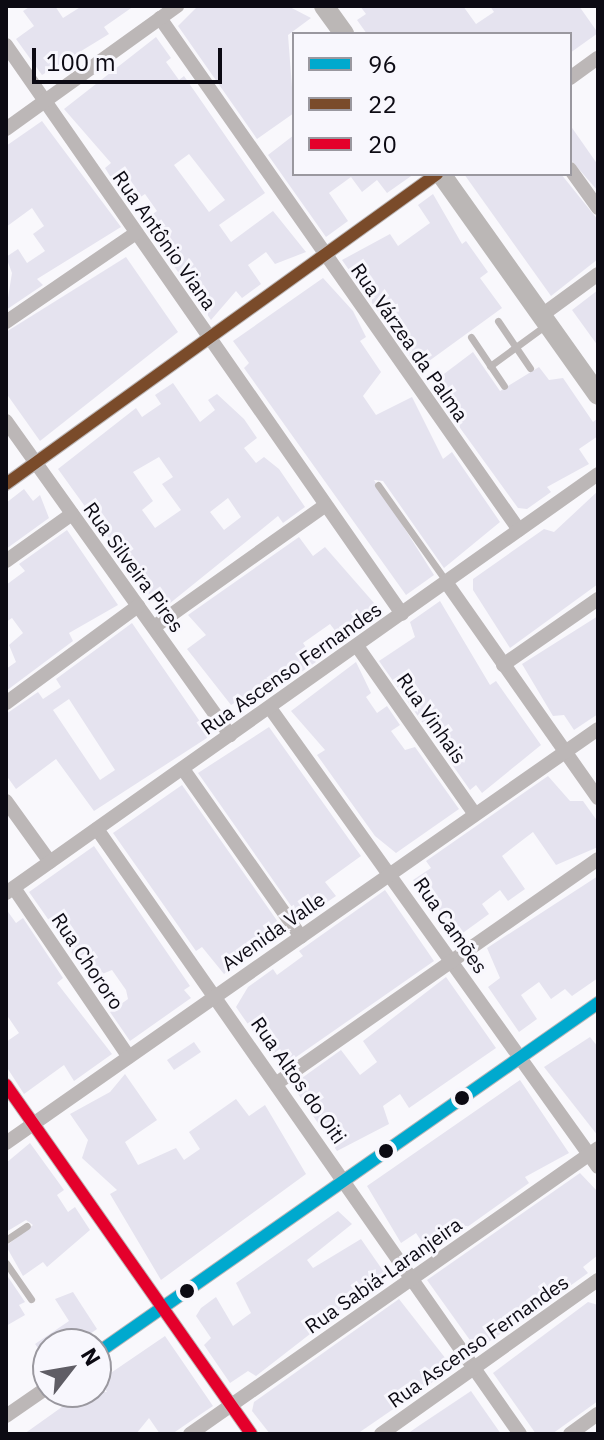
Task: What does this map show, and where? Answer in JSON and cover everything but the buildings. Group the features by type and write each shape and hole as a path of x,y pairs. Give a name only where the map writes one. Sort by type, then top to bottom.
{"street":[{"path":"6,129 177,6"},
{"path":"324,6 343,32"},
{"name":"Rua Várzea da Palma","path":"160,18 519,530"},
{"name":"Rua Antônio Viana","path":"6,45 402,614"},
{"path":"572,77 598,58"},
{"path":"572,172 598,208"},
{"path":"6,484 436,176"},
{"path":"440,176 598,395"},
{"path":"6,322 136,233"},
{"path":"545,320 598,274"},
{"name":"Rua Silveira Pires","path":"6,421 230,735"},
{"name":"Rua Ascenso Fernandes","path":"10,890 598,474"},
{"path":"154,627 324,506"},
{"path":"6,561 72,514"},
{"path":"446,582 598,798"},
{"path":"503,665 598,599"},
{"path":"6,703 138,606"},
{"name":"Rua Vinhais","path":"357,646 474,813"},
{"name":"Rua Camões","path":"270,708 520,1058 594,1151 598,1167"},
{"name":"Avenida Valle","path":"6,1143 389,872 598,729"},
{"path":"183,769 301,937"},
{"path":"6,801 50,862"},
{"name":"Rua Altos do Oiti","path":"97,829 346,1180 520,1434"},
{"path":"277,1083 598,859"},
{"name":"Rua Chororo","path":"10,890 129,1057"},
{"path":"112,1343 598,1003"},
{"path":"6,1085 251,1434"},
{"name":"Rua Sabiá-Laranjeira","path":"190,1434 594,1151"},
{"name":"Rua Ascenso Fernandes","path":"381,1434 598,1280"},
{"path":"8,1414 32,1398"},
{"path":"570,1434 598,1414"}],"lane":[{"path":"490,366 545,320"},
{"path":"498,321 530,368"},
{"path":"471,337 504,386"},
{"path":"378,485 446,582"},
{"path":"6,1240 27,1226"},
{"path":"6,1263 31,1299"}],"transit line":[{"name":"22","path":"6,484 434,176"},
{"name":"96","path":"112,1343 598,1003"},
{"name":"20","path":"6,1085 251,1434"}]}
